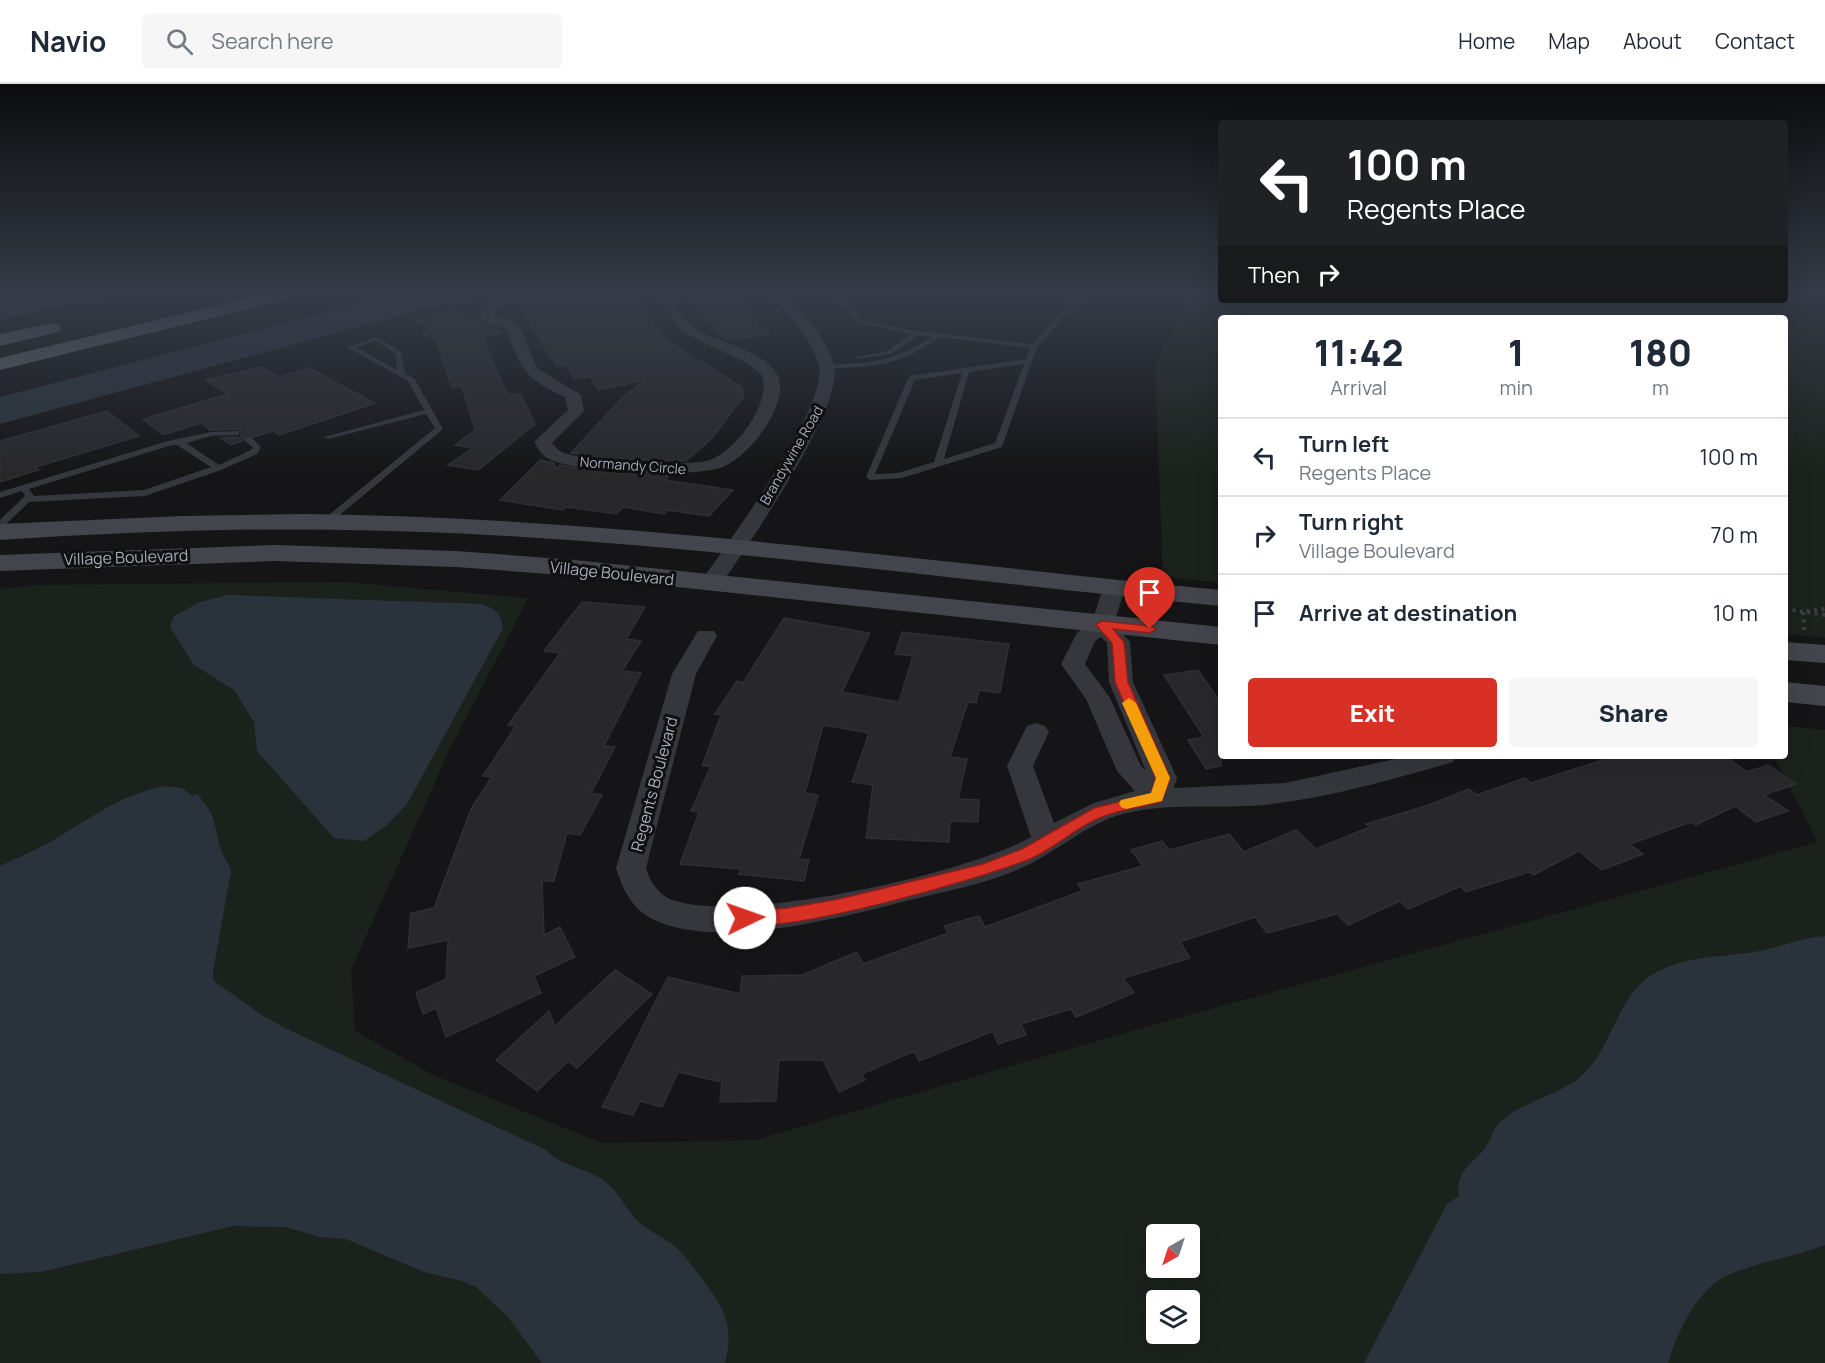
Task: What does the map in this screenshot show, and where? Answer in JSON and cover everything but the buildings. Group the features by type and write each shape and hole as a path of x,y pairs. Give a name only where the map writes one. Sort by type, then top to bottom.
{"highway":[{"path":"0,364 38,355"}],"street":[{"name":"Normandy Circle","path":"522,355 527,369 535,378 573,395 576,411 543,442 550,453 572,460 690,470 718,464 740,447 771,405 774,381 764,367 742,355"},
{"path":"822,355 826,363"},
{"name":"Brandywine Road","path":"711,583 735,549 812,424 825,389 826,363"},
{"name":"Village Boulevard","path":"0,532 93,526 327,521 484,526 1218,598"},
{"name":"Village Boulevard","path":"0,563 275,553 456,559 1218,636"},
{"path":"1102,625 1118,642 1121,682 1163,778 1157,797 1130,771 1098,698 1073,664 1085,638 1102,625 1114,588"},
{"name":"Regents Boulevard","path":"706,636 684,674 631,868 641,893 647,900 665,911 710,918 762,918 829,908 986,870 1018,858 1099,812 1157,797 1261,796 1305,790 1432,759"},
{"path":"1788,692 1825,696"},
{"path":"1036,732 1020,766 1047,843"}],"lane":[{"path":"327,521 439,429 411,380 364,355"},
{"path":"399,355 401,374"},
{"path":"826,363 880,355"},
{"path":"826,363 894,361 909,355"},
{"path":"1029,361 912,378 870,477 899,476 999,445 1029,361 1031,355"},
{"path":"938,464 966,370"},
{"path":"328,437 428,411"},
{"path":"0,495 179,442 211,434 236,433"},
{"path":"27,499 145,493 218,468 254,452 257,447 248,439"},
{"path":"179,442 218,468"},
{"path":"0,525 30,496 24,488"}],"path":[{"path":"1788,609 1825,615"},
{"path":"1803,611 1825,609"},
{"path":"1803,611 1805,649"}],"shaded area":[{"path":"163,355 256,355 0,424 0,397"},
{"path":"1159,355 1218,355 1218,583 1163,577 1155,362"},
{"path":"1788,355 1825,355 1825,638 1788,634"},
{"path":"344,582 528,598 448,753 351,970 355,1031 435,1076 602,1143 755,1140 1153,1025 1818,842 1776,759 1788,759 1788,726 1825,730 1825,1363 0,1363 0,589 37,585"},
{"path":"228,595 481,604 499,615 503,628 407,804 387,825 364,841 334,838 257,751 254,722 234,690 194,665 170,627 174,616 200,602"},
{"path":"163,786 182,788 192,796 197,794 204,802 212,815 221,850 231,871 213,980 263,1016 289,1030 546,1150 558,1159 604,1181 615,1191 638,1221 680,1251 715,1296 725,1316 729,1337 725,1363 542,1363 507,1316 476,1287 462,1281 424,1272 346,1239 320,1237 285,1227 233,1226 41,1272 0,1274 0,866 52,841 122,800"},
{"path":"1825,936 1825,1245 1735,1272 1710,1287 1684,1323 1668,1363 1364,1363 1447,1204 1459,1196 1461,1175 1483,1151 1499,1123 1507,1116 1575,1081 1588,1069 1607,1041 1622,1010 1641,983 1655,973 1679,963 1754,952"}],"slow traffic":[{"path":"1126,803 1157,797 1163,778 1129,703"}],"route":[{"path":"745,918 787,915 839,906 986,870 1028,853 1081,820 1099,812 1157,797 1163,778 1121,682 1118,642 1102,625 1150,629"}]}
